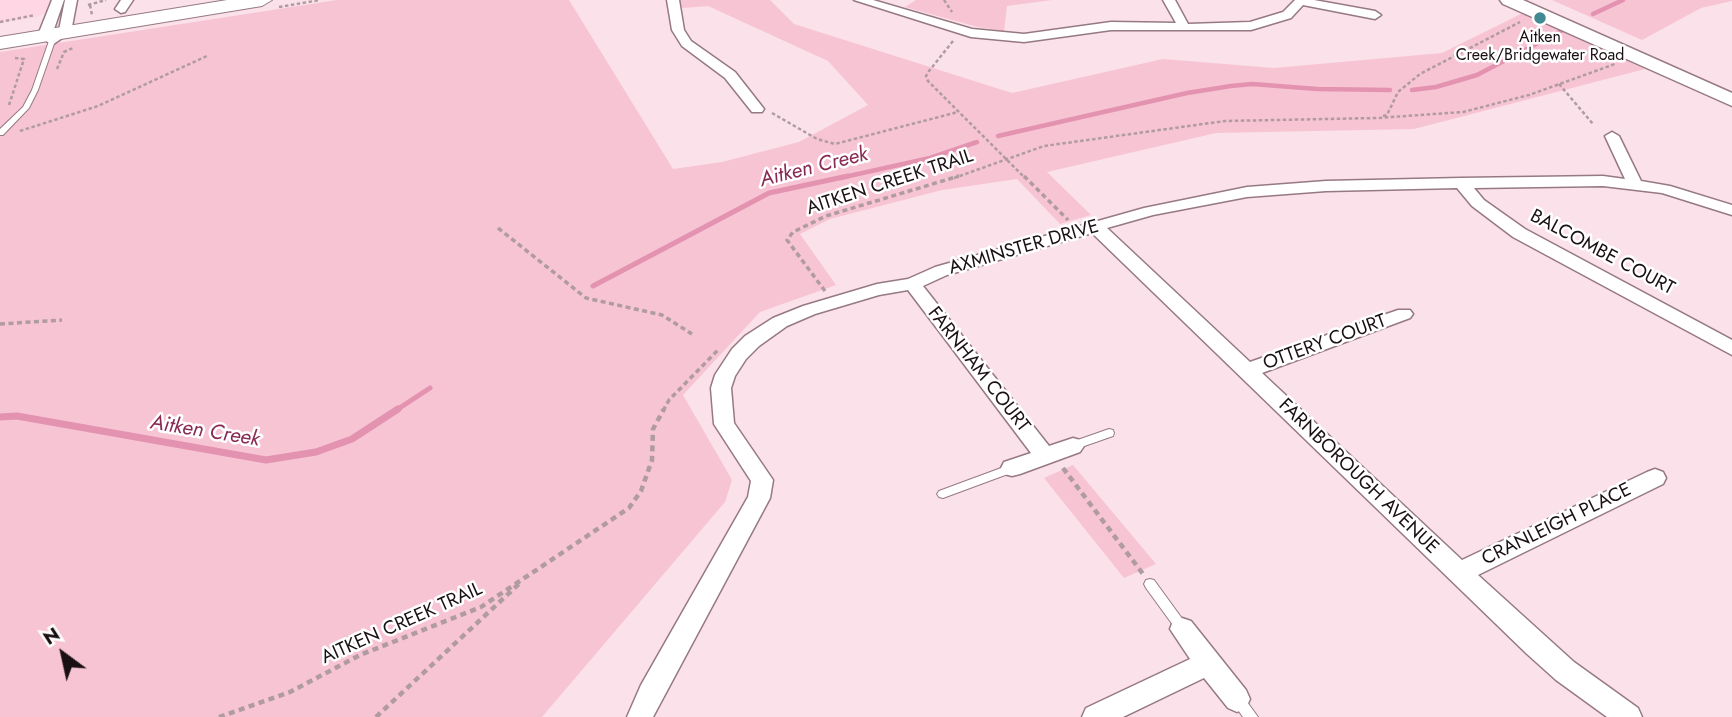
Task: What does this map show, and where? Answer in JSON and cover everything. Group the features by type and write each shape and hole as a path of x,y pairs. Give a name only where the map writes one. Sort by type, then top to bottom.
{"main road":[{"path":"3,49 56,22 124,5 180,0"},
{"path":"0,29 262,0"}],"street":[{"path":"56,22 58,0"},
{"path":"673,0 678,30 686,43 730,75 757,109"},
{"path":"860,0 964,31 1004,37 1048,37 1111,26 1230,28 1262,24 1287,15 1301,1 1375,15"},
{"path":"1169,0 1184,27"},
{"path":"1509,0 1634,44 1732,87"},
{"path":"1535,0 1668,72 1732,100"},
{"path":"1634,44 1614,41 1668,72"},
{"path":"1612,136 1635,184"},
{"name":"AXMINSTER DRIVE","path":"640,717 763,488 759,474 724,424 722,388 731,365 752,341 793,316 877,290 912,284 941,271 1183,203 1247,192 1326,186 1602,181 1635,184 1691,196 1732,210"},
{"name":"BALCOMBE COURT","path":"1461,183 1478,203 1510,228 1732,348"},
{"name":"FARNBOROUGH AVENUE","path":"1088,229 1247,371 1564,671 1629,717"},
{"name":"FARNHAM COURT","path":"912,284 1058,452"},
{"name":"OTTERY COURT","path":"1247,371 1404,314"},
{"path":"1012,468 1058,452"},
{"name":"CRANLEIGH PLACE","path":"1459,573 1654,478"},
{"path":"1182,629 1244,708"},
{"path":"1094,717 1208,663"}],"lane":[{"path":"1,132 26,108 35,90 56,22"},
{"path":"1058,452 1109,433"},
{"path":"943,494 1012,468"},
{"path":"1150,584 1182,629"}],"path":[{"path":"0,22 38,14 56,22"},
{"path":"1377,118 1387,115 1398,92 1434,65 1519,23"},
{"path":"957,36 926,76 1006,159 1088,229"},
{"path":"3,49 24,59 5,111"},
{"path":"1,132 29,131 98,106 209,55"},
{"name":"AITKEN CREEK TRAIL","path":"814,297 826,293 787,240 793,232 826,216 927,187 1044,146 1225,121 1377,118 1463,112 1616,64"},
{"path":"1559,84 1593,124"},
{"path":"772,113 817,139 835,144 958,112"},
{"path":"498,229 586,298 662,314 692,334"},
{"path":"0,324 62,320"},
{"name":"AITKEN CREEK TRAIL","path":"219,717 290,692 360,655 481,607 629,508 641,491 652,460 653,429 669,400 727,341"},
{"path":"1058,452 1057,460 1150,584"},
{"path":"376,717 531,574"}],"shaded area":[{"path":"0,0 51,0 48,11 37,17 0,23"},
{"path":"337,0 569,0 673,169 722,162 799,142 868,105 828,61 708,6 682,8 680,0 770,0 794,24 1012,93 1163,59 1274,68 1442,53 1523,13 1645,69 1414,129 1216,133 1047,172 1091,215 1060,224 1017,179 942,190 830,219 800,234 836,285 760,312 683,395 732,480 725,502 542,717 0,717 0,52"},
{"path":"916,0 1052,0 1007,6 1004,31 978,27 905,7"},
{"path":"1552,0 1732,1 1701,8 1642,40"},
{"path":"1073,465 1156,564 1124,578 1044,478"}],"waterway":[{"name":"Aitken Creek","path":"1593,14 1623,0"},
{"name":"Aitken Creek","path":"1412,90 1436,87 1477,75 1561,31"},
{"name":"Aitken Creek","path":"998,136 1187,93 1231,86 1252,84 1317,89 1390,90"},
{"name":"Aitken Creek","path":"840,178 930,158 977,142"},
{"name":"Aitken Creek","path":"593,286 769,193 848,176"},
{"name":"Aitken Creek","path":"395,411 430,388"},
{"name":"Aitken Creek","path":"0,417 17,416 266,460 316,452 352,439 398,409"}],"place":[{"name":"Aitken Creek/Bridgewater Road","path":"1540,18"}]}
